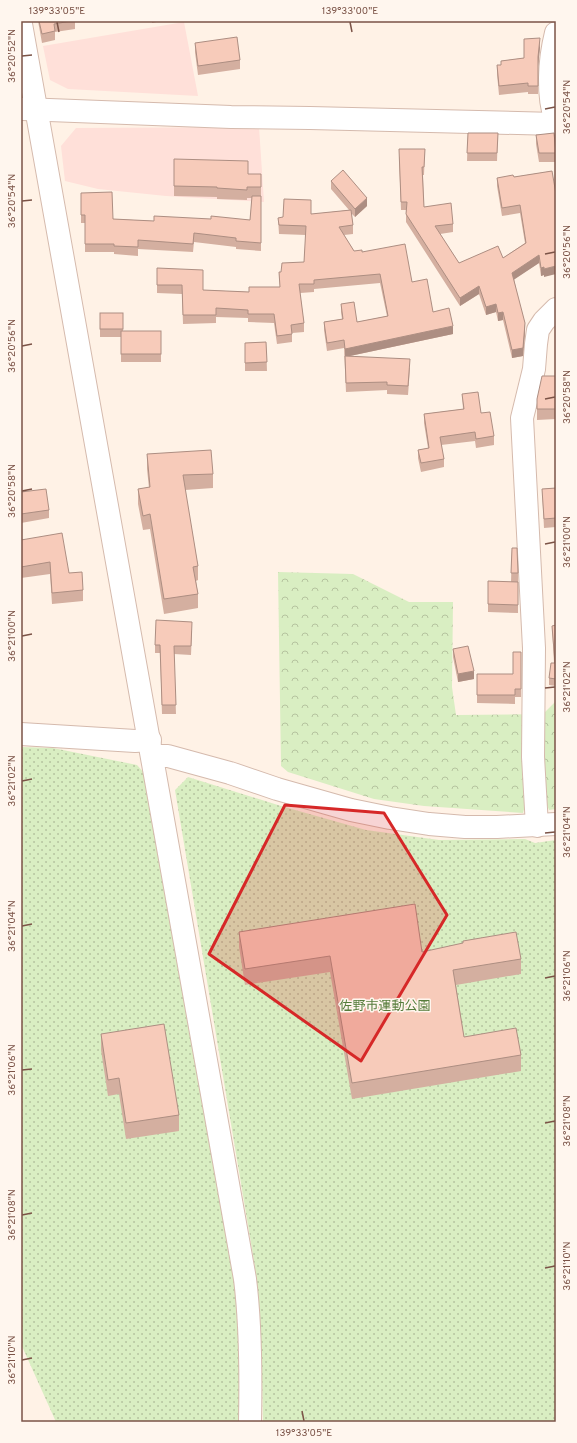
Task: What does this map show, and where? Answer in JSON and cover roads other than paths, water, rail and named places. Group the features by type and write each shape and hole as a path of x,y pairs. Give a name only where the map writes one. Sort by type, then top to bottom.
{"street":[{"path":"21,24 29,109 90,418 151,748 245,1279 250,1315 250,1422"},
{"path":"29,109 231,117 556,123 553,113 550,81 551,62 556,33"},
{"path":"21,734 135,741 168,756 230,773 277,789 351,810 390,818 429,824 465,826 497,827 546,825 533,757 534,648 522,418 534,369 538,330 544,321 556,310"}],"park label":[{"name":"佐野市運動公園","path":"385,1007"}]}
